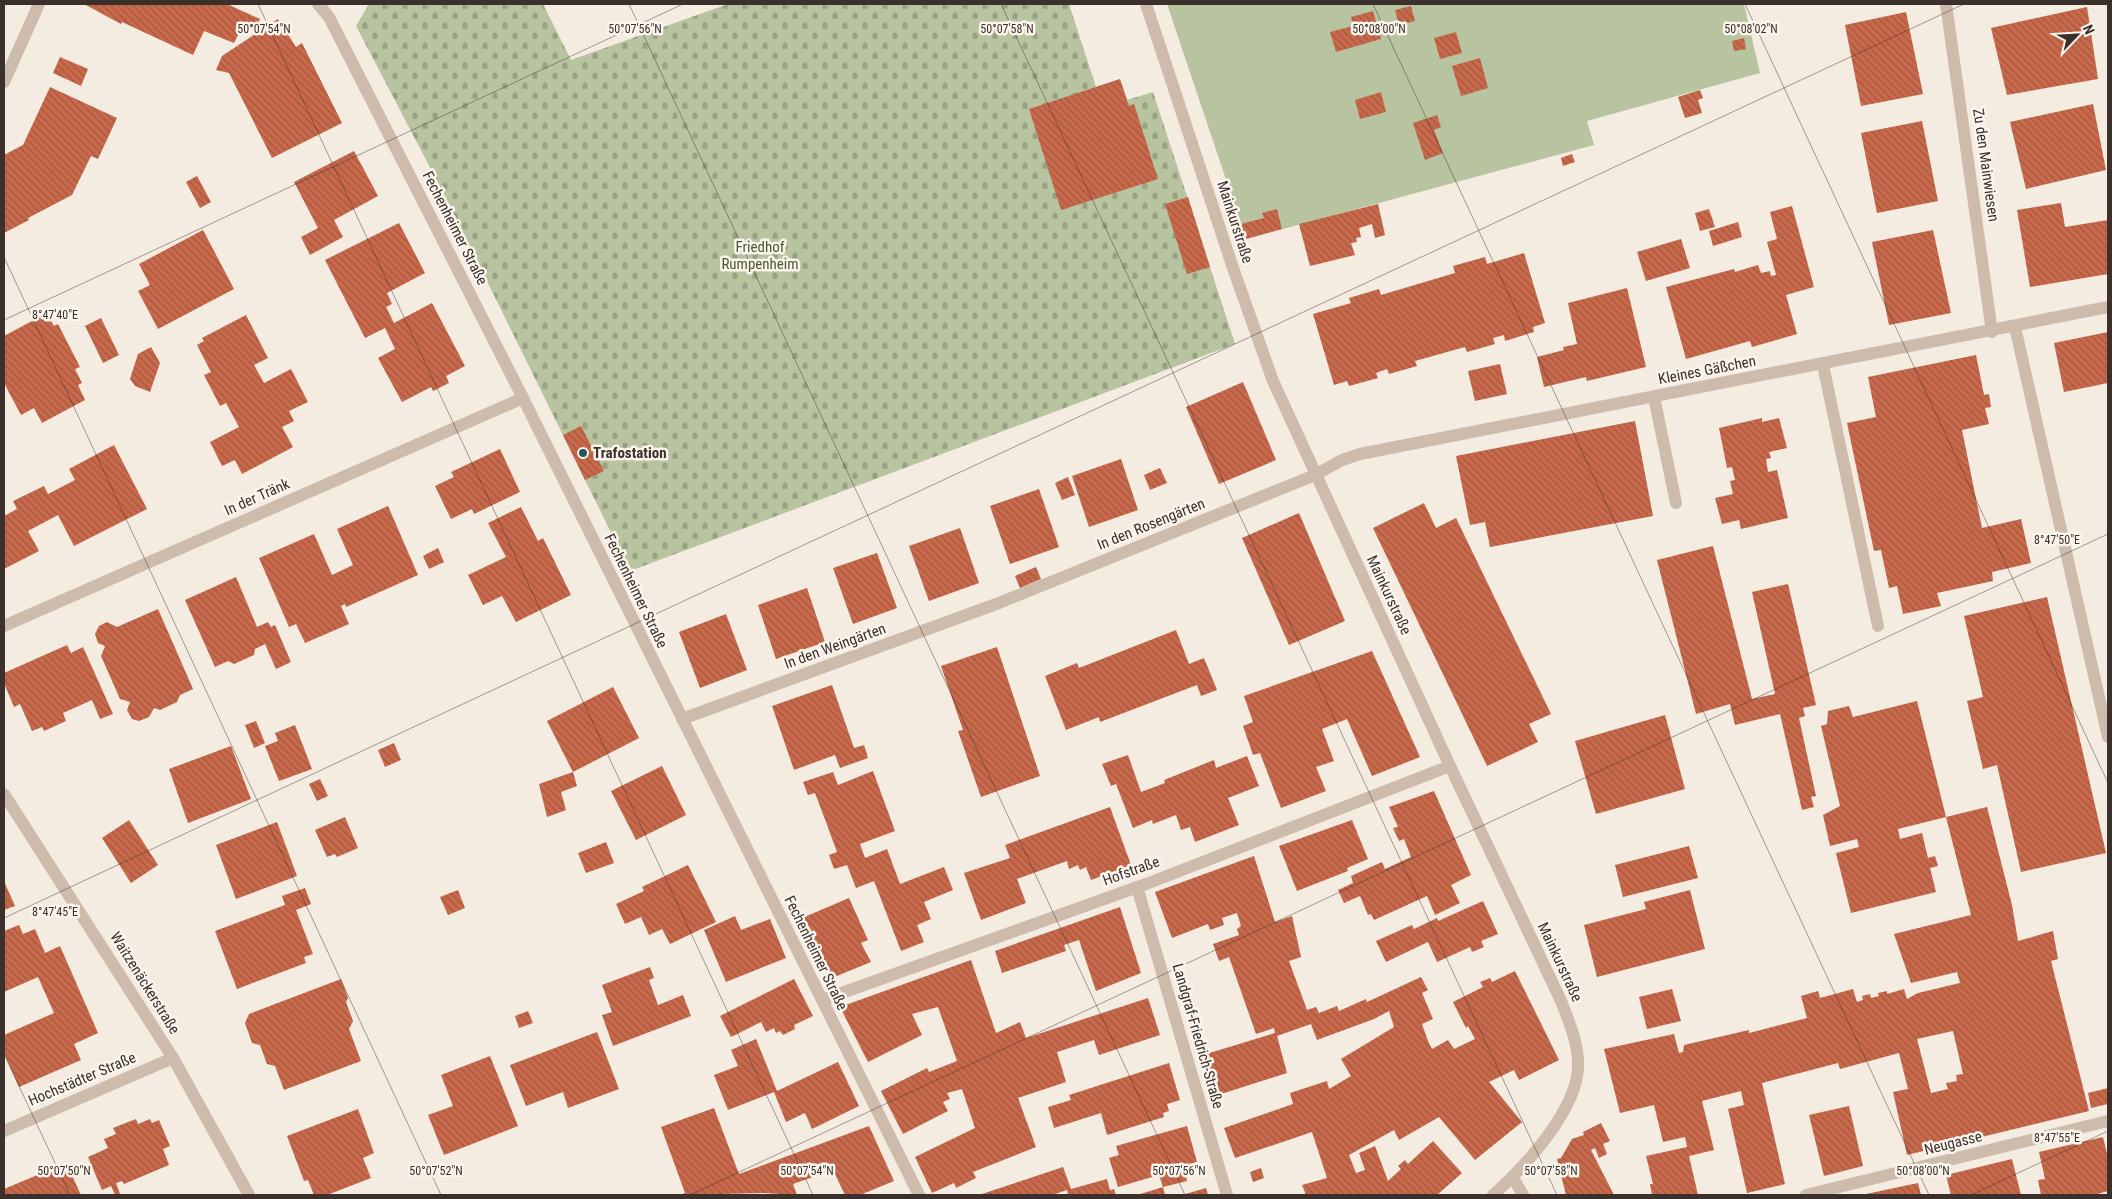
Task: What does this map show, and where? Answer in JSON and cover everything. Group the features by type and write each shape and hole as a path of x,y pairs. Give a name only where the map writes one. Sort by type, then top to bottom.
{"street":[{"path":"4,82 39,4"},
{"name":"Mainkurstraße","path":"1146,4 1233,268 1274,381 1315,475 1561,1001 1577,1051 1578,1069 1576,1083 1562,1113 1513,1178 1493,1195"},
{"name":"Zu den Mainwiesen","path":"1946,4 1992,332"},
{"name":"Fechenheimer Straße","path":"323,5 523,398 919,1195"},
{"name":"Kleines Gäßchen","path":"1315,475 1342,460 1360,454 1992,332 2108,307"},
{"path":"2015,327 2108,737"},
{"path":"1823,365 1878,626"},
{"path":"1654,397 1676,503"},
{"name":"In der Tränk","path":"4,626 523,398"},
{"name":"In den Rosengärten","path":"999,603 1315,475"},
{"name":"In den Weingärten","path":"682,718 999,603"},
{"name":"Hofstraße","path":"822,1000 1137,887 1450,766"},
{"name":"Waitzenäckerstraße","path":"4,794 173,1058 249,1195"},
{"name":"Landgraf-Friedrich-Straße","path":"1137,887 1227,1195"},
{"name":"Hochstädter Straße","path":"4,1131 173,1058"},
{"name":"Neugasse","path":"1806,1195 2108,1121"},
{"path":"1513,1178 1523,1195"}],"green space":[{"name":"Friedhof Rumpenheim","path":"369,4 543,4 571,60 728,4 1069,4 1096,87 1120,79 1127,100 1153,92 1235,344 630,571 446,198 356,26"},
{"path":"1167,4 1744,4 1760,73 1587,121 1594,145 1246,239"}],"building":[{"path":"84,4 227,4 260,19 255,30 243,25 234,43 204,31 193,55 122,22 121,24"},
{"path":"1411,6 1415,21 1399,25 1395,10"},
{"path":"2087,7 2098,79 2007,95 1991,28"},
{"path":"1373,11 1381,39 1336,52 1330,32 1353,26 1351,17"},
{"path":"1906,12 1923,94 1861,106 1845,25"},
{"path":"278,19 296,47 302,43 342,123 272,158 229,73 216,70 222,56"},
{"path":"1456,32 1462,53 1440,59 1434,38"},
{"path":"1744,38 1746,49 1734,51 1732,41"},
{"path":"60,57 88,69 81,86 53,73"},
{"path":"1480,58 1488,88 1461,96 1452,66"},
{"path":"1120,79 1129,106 1134,104 1158,179 1061,210 1029,109"},
{"path":"50,87 117,118 98,159 91,156 72,195 4,233 4,155 23,145"},
{"path":"1700,90 1703,98 1698,100 1702,113 1685,118 1678,97"},
{"path":"1381,92 1386,112 1360,119 1355,100"},
{"path":"2093,104 2106,170 2026,189 2010,122"},
{"path":"1437,115 1441,127 1434,130 1443,153 1425,160 1413,123"},
{"path":"1922,121 1938,201 1877,213 1861,133"},
{"path":"354,151 378,196 334,220 343,237 310,255 301,237 318,228 294,182"},
{"path":"1572,154 1575,162 1563,166 1561,158"},
{"path":"197,176 211,202 200,208 186,182"},
{"path":"1188,197 1210,267 1187,274 1165,204"},
{"path":"2061,203 2065,227 2108,220 2108,274 2030,287 2017,210"},
{"path":"1378,204 1385,235 1375,238 1372,224 1359,228 1361,237 1356,238 1357,242 1351,243 1355,255 1310,266 1299,224"},
{"path":"1792,206 1814,287 1786,295 1797,334 1752,347 1750,341 1686,359 1666,287 1734,269 1735,272 1758,265 1761,273 1770,271 1771,276 1776,275 1767,242 1777,239 1770,212"},
{"path":"1277,209 1282,229 1246,239 1241,224 1264,218 1262,213"},
{"path":"1709,209 1715,227 1700,231 1695,213"},
{"path":"1738,222 1742,237 1713,246 1709,231"},
{"path":"399,223 425,273 387,293 392,304 386,307 394,323 432,303 465,366 446,376 449,383 433,391 431,387 402,402 378,358 395,349 385,328 365,338 325,260"},
{"path":"203,230 234,289 158,329 138,291 150,285 139,264"},
{"path":"1933,230 1951,313 1889,325 1872,242"},
{"path":"1681,239 1690,268 1646,281 1637,252"},
{"path":"1524,253 1545,323 1533,327 1534,332 1505,341 1504,335 1493,338 1495,344 1467,352 1465,347 1415,361 1417,366 1389,374 1387,369 1376,373 1378,378 1349,386 1347,381 1334,385 1313,314 1351,303 1349,298 1379,289 1381,295 1455,273 1453,266 1485,257 1487,264"},
{"path":"1627,288 1646,367 1587,381 1586,377 1544,387 1537,357 1564,350 1563,347 1577,344 1568,303"},
{"path":"47,313 54,326 58,324 80,367 75,369 82,383 78,385 85,400 42,423 34,408 21,415 4,383 4,336"},
{"path":"246,315 268,358 254,365 264,383 291,369 308,402 289,411 294,421 282,427 293,447 242,474 235,460 222,466 210,442 239,427 226,403 220,406 204,375 211,372 197,345 204,341 202,338"},
{"path":"101,318 119,355 103,363 85,326"},
{"path":"2108,332 2108,383 2064,392 2054,343"},
{"path":"151,347 160,363 150,392 135,386 130,379 138,354"},
{"path":"1976,355 1984,395 1989,394 1991,407 1985,408 1989,424 1962,430 1982,528 2021,519 2031,563 1992,572 1993,581 1937,593 1941,606 1903,614 1897,586 1889,588 1881,550 1874,551 1847,423 1876,417 1868,377"},
{"path":"1500,364 1507,394 1475,401 1468,371"},
{"path":"1243,382 1276,460 1219,484 1186,407"},
{"path":"1762,418 1762,422 1779,418 1787,448 1769,452 1771,458 1766,459 1768,472 1777,470 1788,518 1741,529 1739,520 1722,524 1715,498 1733,494 1730,481 1735,480 1732,467 1727,468 1719,428"},
{"path":"1635,421 1653,516 1490,547 1485,522 1470,525 1456,456"},
{"name":"Trafostation","path":"581,426 604,471 585,480 563,435"},
{"path":"114,445 147,509 74,546 58,515 28,531 39,551 4,569 4,516 17,509 13,501 44,486 48,494 75,480 69,469"},
{"path":"500,449 520,492 474,514 472,509 451,519 435,486 454,477 451,472"},
{"path":"1121,459 1138,510 1089,527 1072,476"},
{"path":"1160,468 1167,483 1150,490 1144,475"},
{"path":"1068,477 1075,495 1062,500 1055,483"},
{"path":"1039,489 1059,547 1010,564 990,506"},
{"path":"1424,503 1436,528 1456,518 1551,714 1529,724 1538,742 1487,766 1373,528"},
{"path":"388,506 418,575 346,607 345,604 341,606 349,624 305,643 296,624 289,627 259,558 314,534 332,575 353,565 337,529"},
{"path":"521,507 538,541 543,538 571,595 516,622 502,596 483,605 468,575 506,557 488,523"},
{"path":"1299,513 1345,621 1289,645 1242,538"},
{"path":"960,528 979,583 929,601 909,546"},
{"path":"1713,546 1752,699 1775,694 1752,592 1788,584 1816,705 1803,708 1805,716 1799,718 1816,796 1811,797 1814,807 1802,810 1780,714 1735,725 1730,704 1696,714 1657,560"},
{"path":"438,548 444,562 429,569 423,556"},
{"path":"877,553 897,608 853,624 833,568"},
{"path":"1036,567 1041,579 1020,588 1015,576"},
{"path":"236,577 257,627 268,622 271,627 275,625 291,662 276,669 265,644 255,649 254,655 234,664 228,661 215,667 185,600"},
{"path":"807,588 825,642 776,659 758,605"},
{"path":"2047,597 2106,853 2021,872 1997,765 1983,769 1967,701 1983,697 1964,616"},
{"path":"158,609 193,689 180,695 177,702 160,710 154,708 149,717 139,721 132,719 127,710 130,702 120,699 101,656 105,646 98,643 95,634 99,626 107,622 117,627"},
{"path":"726,614 747,670 700,688 679,632"},
{"path":"1176,630 1189,664 1204,658 1217,690 1201,696 1197,685 1100,722 1099,717 1066,730 1045,676 1077,663 1079,668"},
{"path":"67,645 71,653 83,647 113,714 100,719 92,700 63,713 66,721 44,731 42,727 32,731 20,704 14,707 4,683 4,673"},
{"path":"997,647 1040,776 981,797 958,731 963,730 941,666"},
{"path":"1372,651 1420,757 1372,776 1347,719 1322,729 1334,761 1316,767 1326,791 1281,808 1260,753 1253,755 1243,726 1253,722 1244,696"},
{"path":"832,685 854,748 864,745 868,758 840,768 835,755 794,770 772,706"},
{"path":"613,687 639,738 573,772 547,721"},
{"path":"1917,701 1946,817 1898,829 1900,839 1922,833 1928,858 1935,856 1938,866 1930,868 1936,892 1851,913 1836,853 1859,847 1857,839 1830,846 1823,815 1840,806 1821,726 1827,724 1828,711 1849,706 1853,717"},
{"path":"1665,715 1685,789 1596,814 1575,741"},
{"path":"256,721 265,743 254,748 245,725"},
{"path":"295,725 312,769 279,781 265,746 278,741 275,733"},
{"path":"394,743 401,760 385,767 378,750"},
{"path":"231,746 251,799 188,823 169,769"},
{"path":"1128,755 1141,792 1165,783 1164,780 1214,760 1216,768 1247,756 1259,786 1228,798 1239,825 1195,842 1190,827 1181,830 1176,815 1153,824 1152,820 1133,828 1116,784 1111,786 1102,764"},
{"path":"662,766 686,815 636,840 611,791"},
{"path":"873,771 895,831 860,844 865,858 887,849 900,884 944,867 953,890 924,902 931,919 917,925 924,942 901,951 874,881 856,888 847,865 834,869 829,855 837,852 815,793 808,795 803,782 833,772 838,785"},
{"path":"573,772 577,786 561,792 566,810 547,817 539,784"},
{"path":"320,779 328,796 317,801 309,784"},
{"path":"1434,791 1471,875 1451,885 1460,903 1435,915 1427,896 1374,920 1371,914 1368,915 1360,896 1344,903 1338,890 1353,883 1351,876 1382,862 1385,869 1411,857 1404,839 1399,841 1393,828 1398,827 1389,807"},
{"path":"1110,807 1131,865 1091,880 1086,867 1080,870 1078,865 1069,869 1067,861 1017,879 1026,903 981,920 964,873 1010,858 1005,845"},
{"path":"1987,807 2012,905 2018,941 2053,931 2058,959 2051,961 2089,1111 1907,1155 1893,1092 1908,1089 1899,1053 1840,1069 1838,1063 1762,1083 1785,1184 1747,1193 1728,1109 1744,1105 1741,1091 1702,1101 1714,1150 1689,1156 1698,1195 1652,1195 1650,1184 1653,1184 1646,1156 1687,1147 1685,1137 1663,1142 1654,1105 1620,1113 1604,1049 1674,1034 1679,1053 1683,1052 1684,1045 1749,1030 1749,1033 1807,1018 1801,996 1818,991 1820,998 1853,989 1857,1002 1863,1000 1862,996 1870,994 1871,998 1879,996 1878,993 1887,991 1887,994 1904,989 1907,999 1918,993 1960,983 1957,972 1911,983 1894,934 1971,915 1946,817","holes":["1953,1031 1963,1074 1956,1075 1957,1081 1946,1083 1948,1089 1931,1093 1917,1039"]},
{"path":"345,817 358,848 337,857 335,854 327,857 315,830"},
{"path":"129,820 158,865 131,883 102,838"},
{"path":"1352,820 1368,859 1347,868 1348,871 1297,891 1279,846"},
{"path":"277,822 297,876 236,899 216,845"},
{"path":"606,842 614,863 586,873 578,853"},
{"path":"1689,846 1698,878 1623,897 1615,865"},
{"path":"1254,856 1275,922 1292,916 1301,957 1289,961 1307,1010 1316,1007 1319,1013 1337,1006 1339,1011 1366,999 1367,1002 1421,977 1428,990 1422,993 1433,1019 1422,1024 1428,1041 1432,1049 1448,1040 1454,1049 1475,1039 1468,1026 1466,1028 1453,1002 1483,987 1480,982 1490,978 1492,982 1515,971 1559,1060 1519,1080 1514,1070 1489,1082 1522,1122 1475,1160 1439,1117 1399,1140 1394,1130 1349,1155 1356,1173 1365,1170 1359,1153 1375,1146 1388,1181 1401,1169 1398,1166 1405,1160 1408,1164 1433,1141 1462,1173 1437,1195 1306,1195 1302,1185 1327,1178 1312,1132 1235,1158 1224,1128 1293,1104 1290,1093 1327,1081 1329,1089 1351,1076 1341,1059 1394,1027 1389,1011 1374,1019 1317,1040 1311,1024 1277,1036 1287,1073 1218,1095 1206,1054 1275,1033 1274,1028 1256,1034 1229,957 1219,961 1213,944 1239,935 1237,929 1241,926 1237,913 1222,918 1224,925 1210,930 1208,924 1172,938 1155,892"},
{"path":"688,865 716,922 670,944 662,929 649,935 641,917 625,924 616,904 644,891 642,887"},
{"path":"4,881 15,906 4,910"},
{"path":"305,888 311,904 296,910 313,954 304,957 306,963 237,989 215,931 285,905 282,896"},
{"path":"458,890 465,908 448,915 440,897"},
{"path":"1690,890 1705,949 1597,977 1584,925 1646,909 1644,902"},
{"path":"849,898 868,940 861,943 871,962 832,978 802,918"},
{"path":"1483,901 1498,934 1481,941 1484,947 1472,952 1470,947 1437,962 1428,942 1386,962 1376,941 1412,925 1414,929 1437,918 1438,921"},
{"path":"1120,907 1141,973 1096,991 1079,940 1064,945 1066,951 1002,973 995,951"},
{"path":"735,916 741,930 770,919 786,958 726,982 704,930"},
{"path":"19,925 23,934 35,929 45,953 60,946 98,1033 74,1044 81,1060 19,1087 4,1053 4,1035 54,1013 38,977 4,992 4,931"},
{"path":"971,960 996,1033 1020,1022 1026,1038 1148,998 1160,1035 1099,1055 1094,1040 1057,1052 1066,1082 1018,1098 1036,1147 973,1172 976,1178 956,1188 954,1183 932,1193 915,1157 975,1128 962,1089 947,1093 950,1099 943,1102 948,1111 903,1134 881,1091 927,1068 929,1072 957,1061 938,1007 912,1014 922,1035 868,1062 840,1007"},
{"path":"650,967 654,978 649,980 658,1005 683,995 691,1016 613,1046 602,1015 612,1012 602,985"},
{"path":"341,979 348,998 346,1002 353,1021 349,1029 361,1061 284,1090 275,1066 267,1064 260,1045 252,1043 245,1023 249,1014"},
{"path":"794,979 813,1016 794,1025 795,1029 783,1035 780,1031 776,1033 774,1028 766,1032 761,1022 731,1037 720,1016"},
{"path":"1672,989 1681,1021 1647,1029 1639,997"},
{"path":"528,1011 533,1023 519,1028 515,1016"},
{"path":"597,1032 619,1089 568,1108 563,1092 526,1106 510,1065"},
{"path":"756,1039 777,1091 838,1062 859,1106 812,1129 805,1113 786,1122 774,1092 728,1110 714,1075 738,1066 731,1050"},
{"path":"490,1056 518,1126 444,1155 428,1115 453,1106 441,1075"},
{"path":"1169,1063 1180,1100 1167,1104 1169,1111 1163,1113 1164,1117 1107,1135 1101,1113 1054,1128 1048,1107 1071,1100 1069,1095"},
{"path":"2108,1088 2108,1104 2091,1108 2088,1093"},
{"path":"1849,1106 1863,1166 1824,1176 1809,1115"},
{"path":"714,1108 739,1174 869,1126 894,1181 860,1195 845,1195 833,1170 793,1184 797,1195 764,1193 680,1195 685,1193 661,1127"},
{"path":"358,1109 374,1153 363,1158 371,1178 327,1195 314,1195 308,1180 304,1181 287,1136"},
{"path":"136,1119 138,1124 150,1119 152,1123 159,1120 170,1146 163,1149 169,1165 124,1184 122,1181 116,1183 120,1194 115,1195 111,1186 102,1190 88,1157 108,1148 104,1139 116,1134 113,1128"},
{"path":"1601,1123 1610,1141 1603,1144 1607,1154 1599,1158 1595,1148 1591,1150 1614,1195 1566,1195 1557,1159 1561,1158 1572,1139 1584,1135 1583,1132"},
{"path":"1187,1126 1197,1162 1186,1165 1187,1168 1184,1169 1187,1181 1163,1187 1159,1175 1118,1187 1109,1158 1119,1155 1116,1146"},
{"path":"2103,1137 2108,1158 2108,1191 2094,1195 2041,1195 2038,1180 2045,1179 2039,1152"},
{"path":"2012,1159 2021,1195 1951,1195 1946,1175"},
{"path":"1063,1167 1071,1189 1107,1179 1110,1190 1114,1189 1116,1195 1068,1195 1067,1190 1052,1195 979,1195"},
{"path":"1261,1168 1264,1178 1253,1182 1250,1172"},
{"path":"69,1169 81,1195 4,1195 4,1189 47,1171 56,1174"},
{"path":"1918,1183 1921,1195 1866,1195 1866,1194"},
{"path":"1163,1187 1165,1195 1137,1195"},
{"path":"1206,1188 1208,1195 1182,1195"}],"place":[{"name":"Trafostation","path":"583,453"}]}
